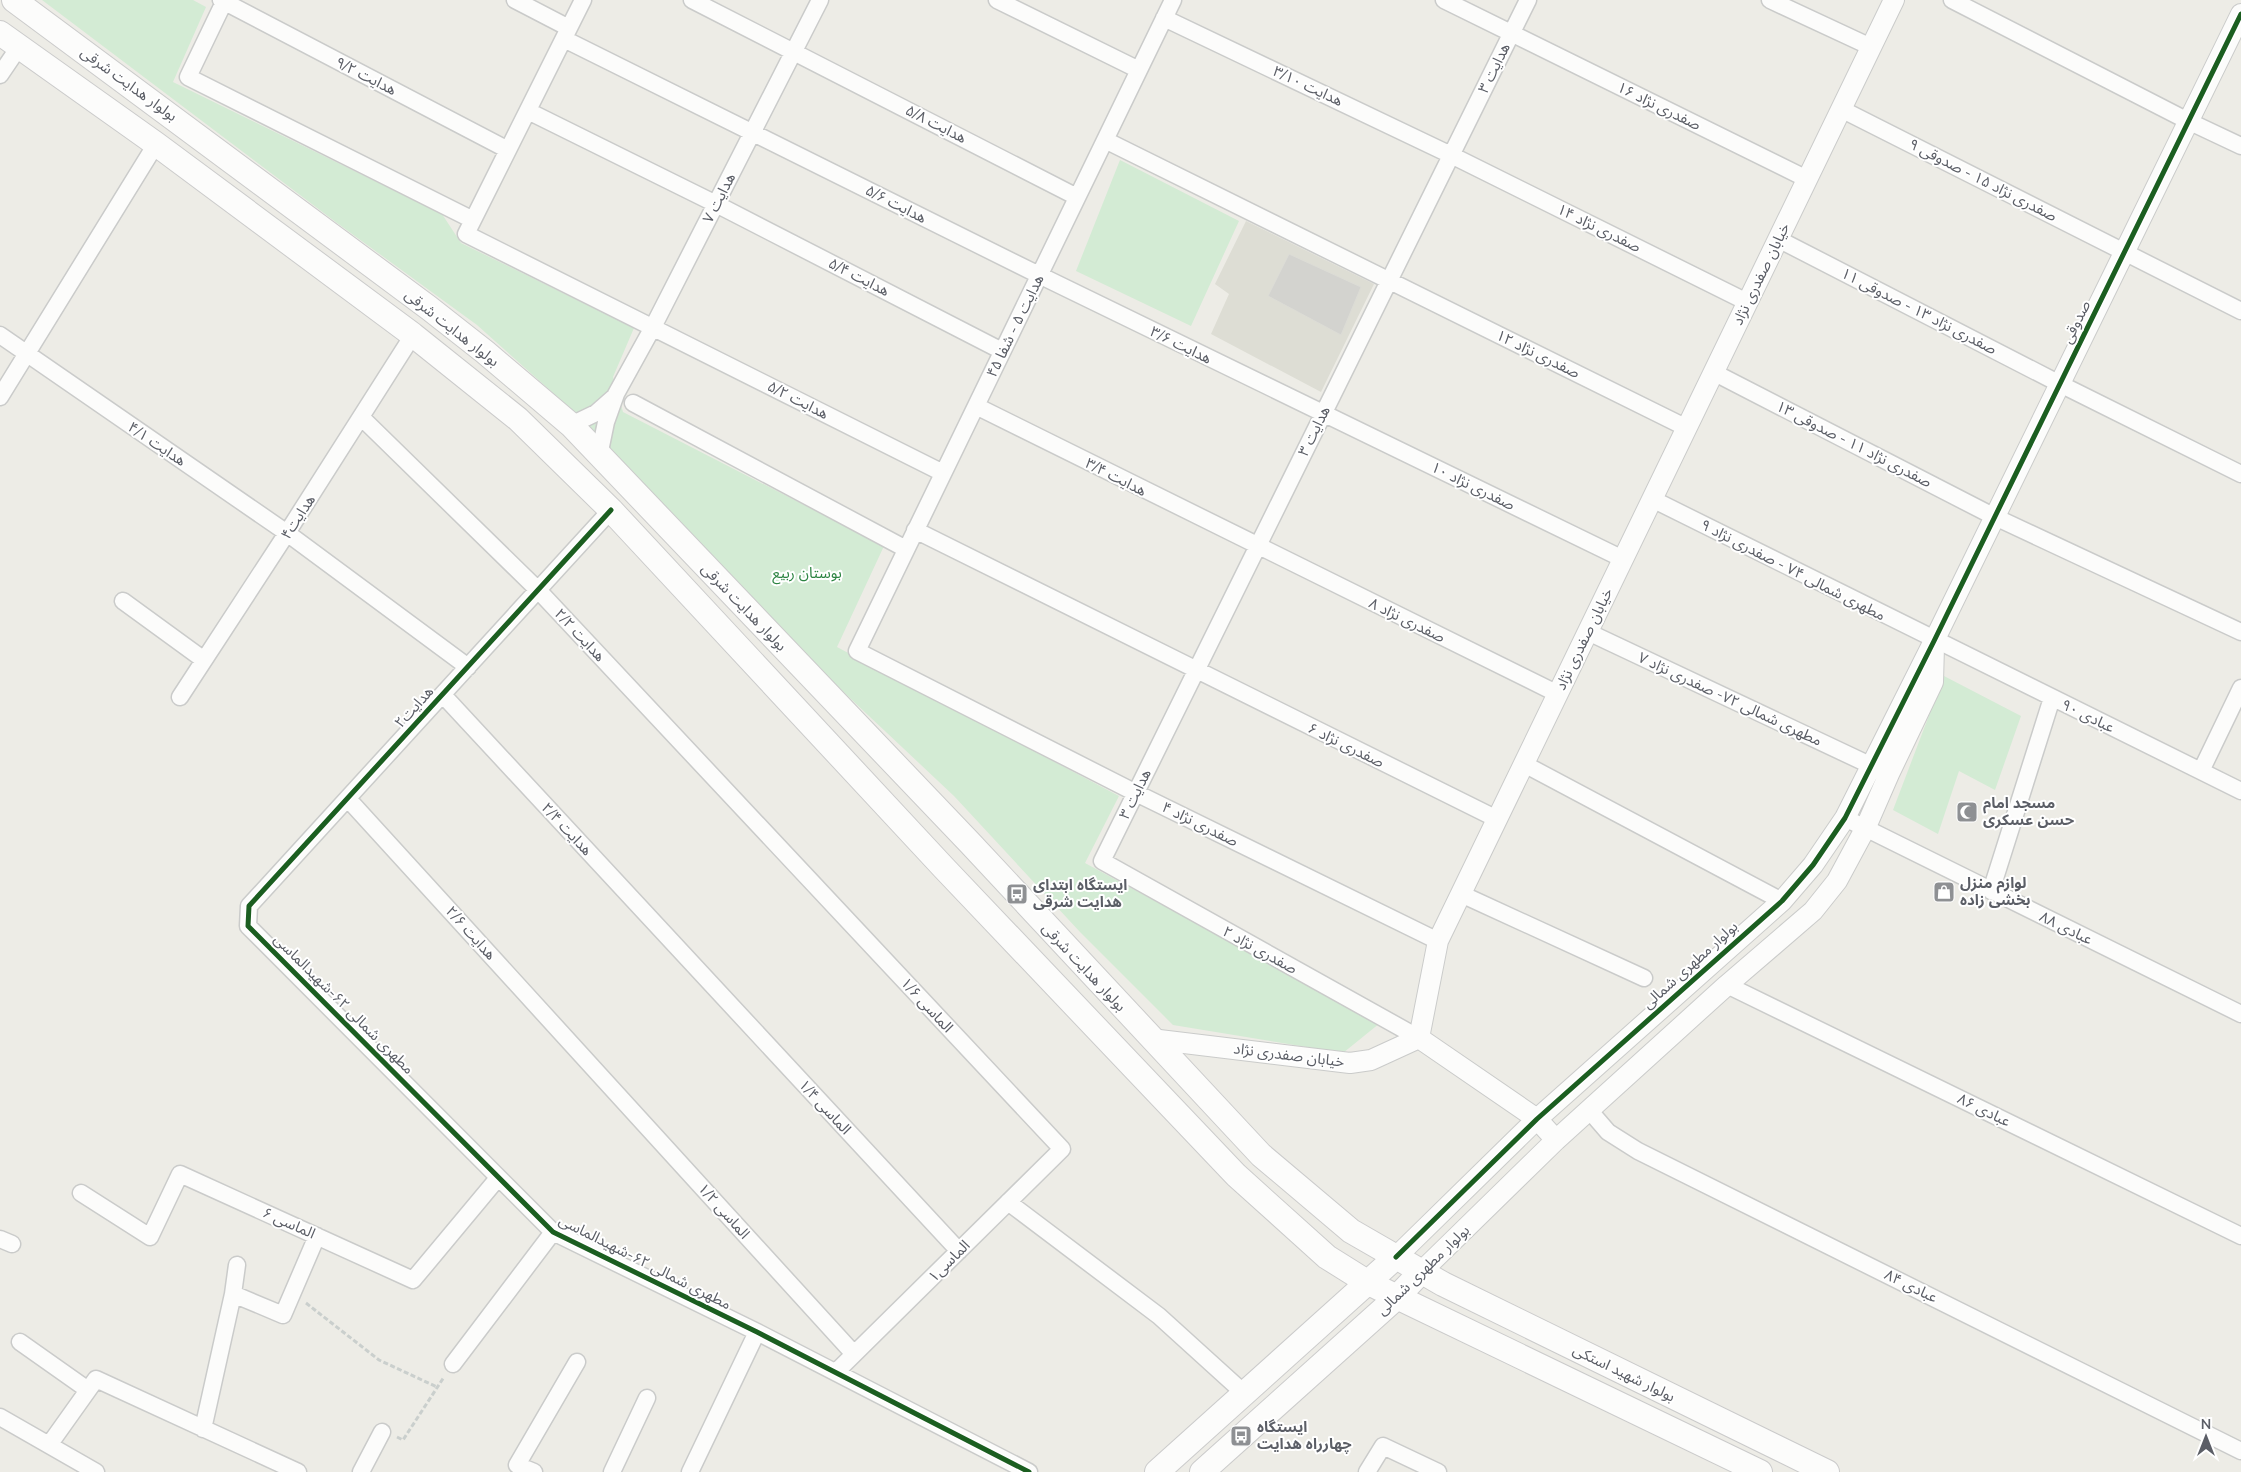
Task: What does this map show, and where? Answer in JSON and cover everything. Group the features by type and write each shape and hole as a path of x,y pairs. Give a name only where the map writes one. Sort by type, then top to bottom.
{"main road":[{"name":"بولوار هدایت شرقی","path":"14,0 330,234 478,347 571,425 970,843 1261,1155 1350,1231 1421,1272"},
{"name":"بولوار هدایت شرقی","path":"0,33 156,144 311,258 413,335 518,419 611,510 937,861 1236,1175 1327,1257 1367,1282"},
{"path":"311,258 330,234"},
{"name":"بولوار مطهری شمالی","path":"1158,1472 1396,1257"},
{"name":"بولوار مطهری شمالی","path":"1202,1472 1397,1297 1421,1272"},
{"name":"بولوار شهید استکی","path":"1421,1272 1827,1472"},
{"name":"بولوار شهید استکی","path":"1367,1282 1760,1472"}],"street":[{"name":"هدایت ۵/۶","path":"515,0 567,33 753,132 1039,275"},
{"path":"470,227 583,0"},
{"name":"هدایت ۵/۸","path":"692,0 1077,197"},
{"name":"هدایت ۷","path":"599,456 606,422 616,394 653,327 820,0"},
{"path":"998,0 1139,70"},
{"name":"هدایت ۵ - شفا ۴۵","path":"857,651 1172,0"},
{"name":"صفدری نژاد ۱۶","path":"1444,0 1807,179"},
{"name":"هدایت ۳","path":"1102,861 1528,0"},
{"path":"1770,0 1871,47"},
{"name":"خیابان صفدری نژاد","path":"1151,1039 1350,1063 1371,1060 1419,1038 1438,941 1894,0"},
{"path":"1952,0 2188,121 2241,146"},
{"name":"هدایت ۵/۲","path":"223,1 188,77 653,327 943,473"},
{"name":"هدایت ۹/۲","path":"223,1 508,150"},
{"name":"صدوقی","path":"1934,640 2241,14"},
{"name":"هدایت ۳/۱۰","path":"1164,18 1451,155"},
{"path":"0,75 19,46"},
{"name":"صفدری نژاد ۱۵ - صدوقی ۹","path":"1841,109 2241,311"},
{"name":"هدایت ۵/۴","path":"528,111 716,204 1002,351"},
{"name":"صفدری نژاد ۱۲","path":"1105,140 1687,428"},
{"path":"0,397 156,144"},
{"name":"صفدری نژاد ۱۴","path":"1451,155 1748,302"},
{"name":"صفدری نژاد ۱۳ - صدوقی ۱۱","path":"1778,238 2060,384 2241,474"},
{"name":"هدایت ۳/۶","path":"1039,275 1323,414"},
{"name":"هدایت ۴/۱","path":"0,335 287,533 468,667"},
{"name":"هدایت۴","path":"180,697 413,335"},
{"name":"صفدری نژاد ۱۱ - صدوقی ۱۳","path":"1714,372 1995,516 2241,632"},
{"name":"هدایت ۷","path":"571,425 596,413 616,394"},
{"path":"633,403 906,549"},
{"name":"هدایت ۳/۴","path":"976,406 1257,547"},
{"name":"صفدری نژاد ۱۰","path":"1323,414 1623,559"},
{"name":"هدایت ۲/۲","path":"361,417 538,590 791,860"},
{"name":"مطهری شمالی ۷۴ - صفدری نژاد ۹","path":"1652,500 1934,640"},
{"name":"هدایت۲","path":"248,926 249,906 611,510"},
{"name":"صفدری نژاد ۶","path":"915,530 1497,819"},
{"name":"صفدری نژاد ۸","path":"1257,547 1558,694"},
{"path":"122,601 204,660"},
{"name":"مطهری شمالی ۷۲- صفدری نژاد ۷","path":"1588,632 1872,766"},
{"name":"عبادی ۹۰","path":"1934,640 2241,791"},
{"name":"بولوار مطهری شمالی","path":"1396,1257 1537,1119 1782,901 1813,865 1845,818 1934,640"},
{"name":"بولوار مطهری شمالی","path":"1421,1272 1556,1140 1727,985 1813,911 1836,881 1865,829 1888,774 1933,682 1934,640"},
{"name":"صفدری نژاد ۴","path":"857,651 1136,793 1438,941"},
{"name":"هدایت ۲/۴","path":"443,695 691,963"},
{"path":"2201,772 2240,695"},
{"path":"1991,891 2052,698"},
{"path":"1524,764 1782,901"},
{"name":"هدایت ۲/۶","path":"348,799 593,1068"},
{"name":"عبادی ۸۸","path":"1845,818 2241,1014"},
{"name":"الماسی ۱/۶","path":"791,860 1062,1149"},
{"name":"صفدری نژاد ۲","path":"1102,861 1419,1038"},
{"path":"1461,894 1644,978"},
{"name":"مطهری شمالی ۶۲-شهیدالماسی","path":"248,926 553,1232 757,1332 1029,1472"},
{"name":"الماسی ۱/۴","path":"691,963 959,1251"},
{"name":"عبادی ۸۶","path":"1727,985 2241,1236"},
{"path":"1419,1038 1537,1119 1556,1140"},
{"name":"الماسی ۱/۲","path":"593,1068 854,1354"},
{"name":"عبادی ۸۴","path":"1589,1110 1608,1132 1638,1151 2241,1451"},
{"name":"الماسی۱","path":"836,1372 1062,1149"},
{"name":"الماسی ۶","path":"81,1193 150,1237 180,1174 413,1280 498,1178"},
{"path":"1008,1202 1159,1316 1244,1394"},
{"path":"453,1364 553,1232"},
{"path":"233,1294 284,1314 317,1236"},
{"path":"203,1429 233,1294 237,1264"},
{"path":"690,1472 757,1332"},
{"path":"20,1342 88,1390"},
{"path":"534,1472 517,1465 577,1362"},
{"path":"49,1446 96,1379 298,1472"},
{"path":"612,1472 647,1398"},
{"path":"0,1417 96,1472"},
{"path":"361,1472 382,1432"},
{"path":"1367,1472 1383,1446 1438,1472"}],"path":[{"path":"292,1295 314,1308 379,1360 437,1387 403,1440 382,1432"}],"shaded area":[{"path":"1246,221 1374,284 1321,392 1211,334 1229,294 1215,284"}],"green space":[{"name":"بوستان ربیع","path":"42,0 193,0 206,7 173,82 442,214 461,243 634,328 613,377 623,412 884,546 837,647 1119,796 1085,863 1380,1023 1343,1053 1173,1025 1080,932 954,796 785,637 582,419 477,325 337,223"},
{"path":"1120,160 1239,221 1191,326 1076,271"},
{"path":"1944,676 2021,716 1995,790 1959,771 1938,834 1893,810"}],"building":[{"path":"1289,254 1361,287 1341,335 1268,296"}],"cycle path":[{"path":"1396,1257 1537,1119 1782,901 1813,865 1845,818 1934,641 2241,14"},
{"path":"611,510 249,906 248,926 553,1232 757,1332 1029,1472"}],"place":[{"name":"مسجد امام حسن عسکری","path":"1967,812"},
{"name":"لوازم منزل بخشی زاده","path":"1944,892"},
{"name":"ایستگاه ابتدای هدایت شرقی","path":"1017,894"},
{"name":"ایستگاه چهارراه هدایت","path":"1241,1436"}]}
